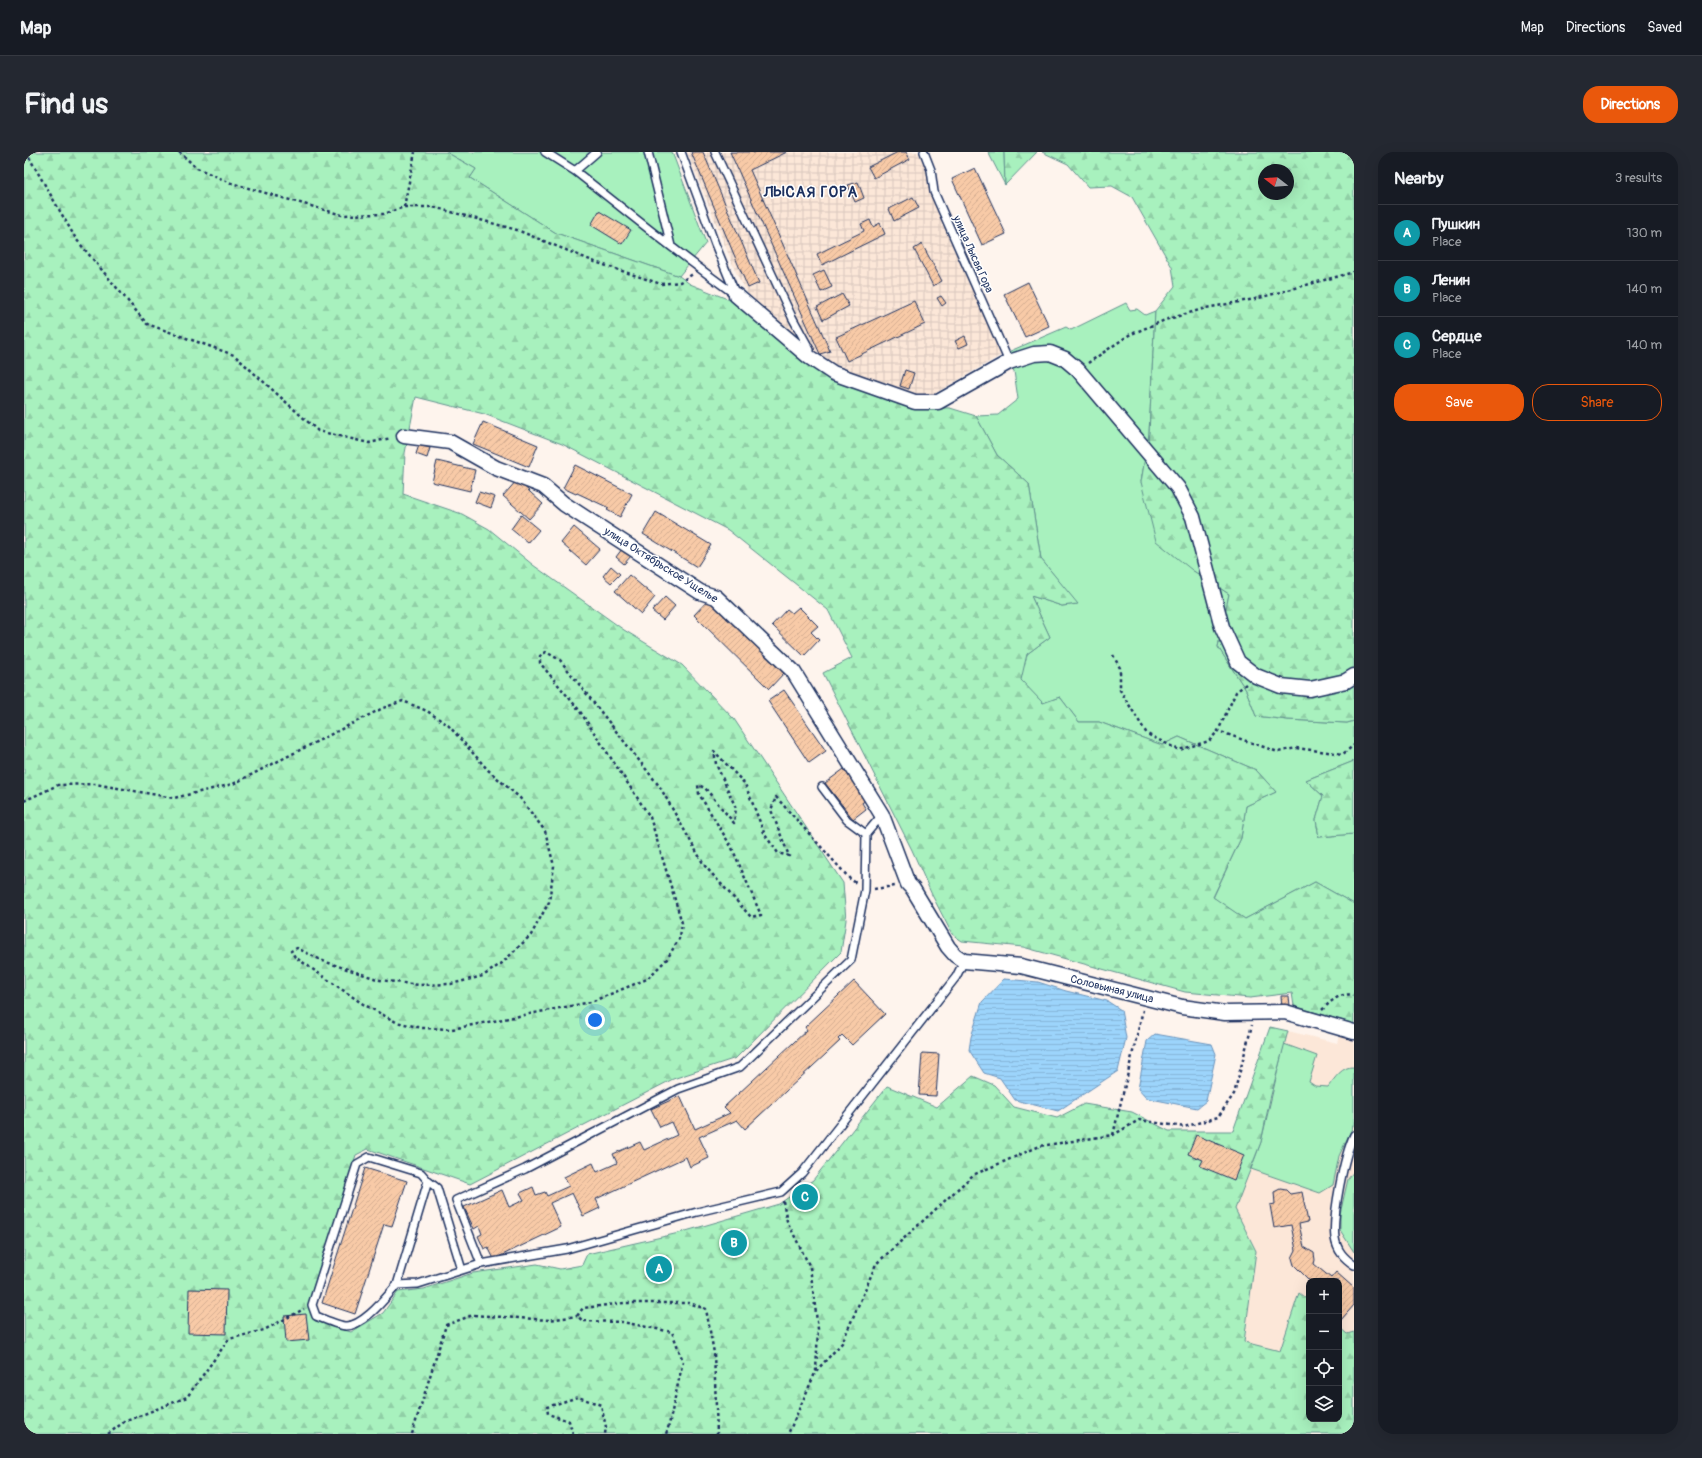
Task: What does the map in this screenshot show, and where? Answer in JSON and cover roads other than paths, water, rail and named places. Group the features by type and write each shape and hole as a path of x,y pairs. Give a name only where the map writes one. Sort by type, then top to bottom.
{"street":[{"path":"736,295 809,357 833,373 915,402 938,402 1009,362 1034,354 1050,353 1065,359 1078,370 1178,488 1193,517 1222,627 1238,662 1256,676 1281,686 1310,689 1346,681 1354,676"},
{"name":"улица Октябрьское Ущелье","path":"404,436 450,442 496,468 543,486 564,504 604,530 700,592 716,598 793,671 882,814 908,884 913,889 948,947 964,961"},
{"name":"Соловьиная улица","path":"964,961 1021,966 1182,1007 1225,1013 1285,1012 1354,1032"}],"lane":[{"path":"545,152 575,171 700,270 736,295"},
{"path":"575,171 597,152"},
{"path":"648,152 671,246"},
{"path":"681,152 715,244 736,295"},
{"path":"715,152 792,317 810,350 809,357"},
{"name":"улица Лысая Гора","path":"924,152 931,170 934,192 1009,362"},
{"path":"822,787 847,820 866,834"},
{"path":"481,1264 456,1200 525,1169 678,1089 740,1067 851,960 865,890 866,834 882,814"},
{"path":"396,1285 418,1284 481,1264 567,1249 696,1212 781,1192 802,1173 956,977 964,961"},
{"path":"1354,1135 1346,1158 1335,1216 1335,1239 1343,1258 1354,1265"},
{"path":"428,1181 396,1285 375,1310 356,1323 346,1326 316,1316 312,1305 357,1164 369,1157 420,1173 437,1188 462,1270"},
{"path":"1346,1158 1354,1160"}],"water":[{"path":"1004,979 1038,982 1066,991 1107,1001 1121,1010 1126,1038 1118,1071 1058,1111 1015,1100 1000,1078 984,1073 969,1050 971,1037 982,1002"},
{"path":"1155,1034 1212,1044 1216,1054 1206,1101 1197,1108 1146,1098 1138,1089 1147,1041"}],"place":[{"name":"Сердце","path":"805,1197"},
{"name":"Ленин","path":"734,1243"},
{"name":"Пушкин","path":"659,1269"}],"district":[{"name":"ЛЫСАЯ ГОРА","path":"811,192"}]}
